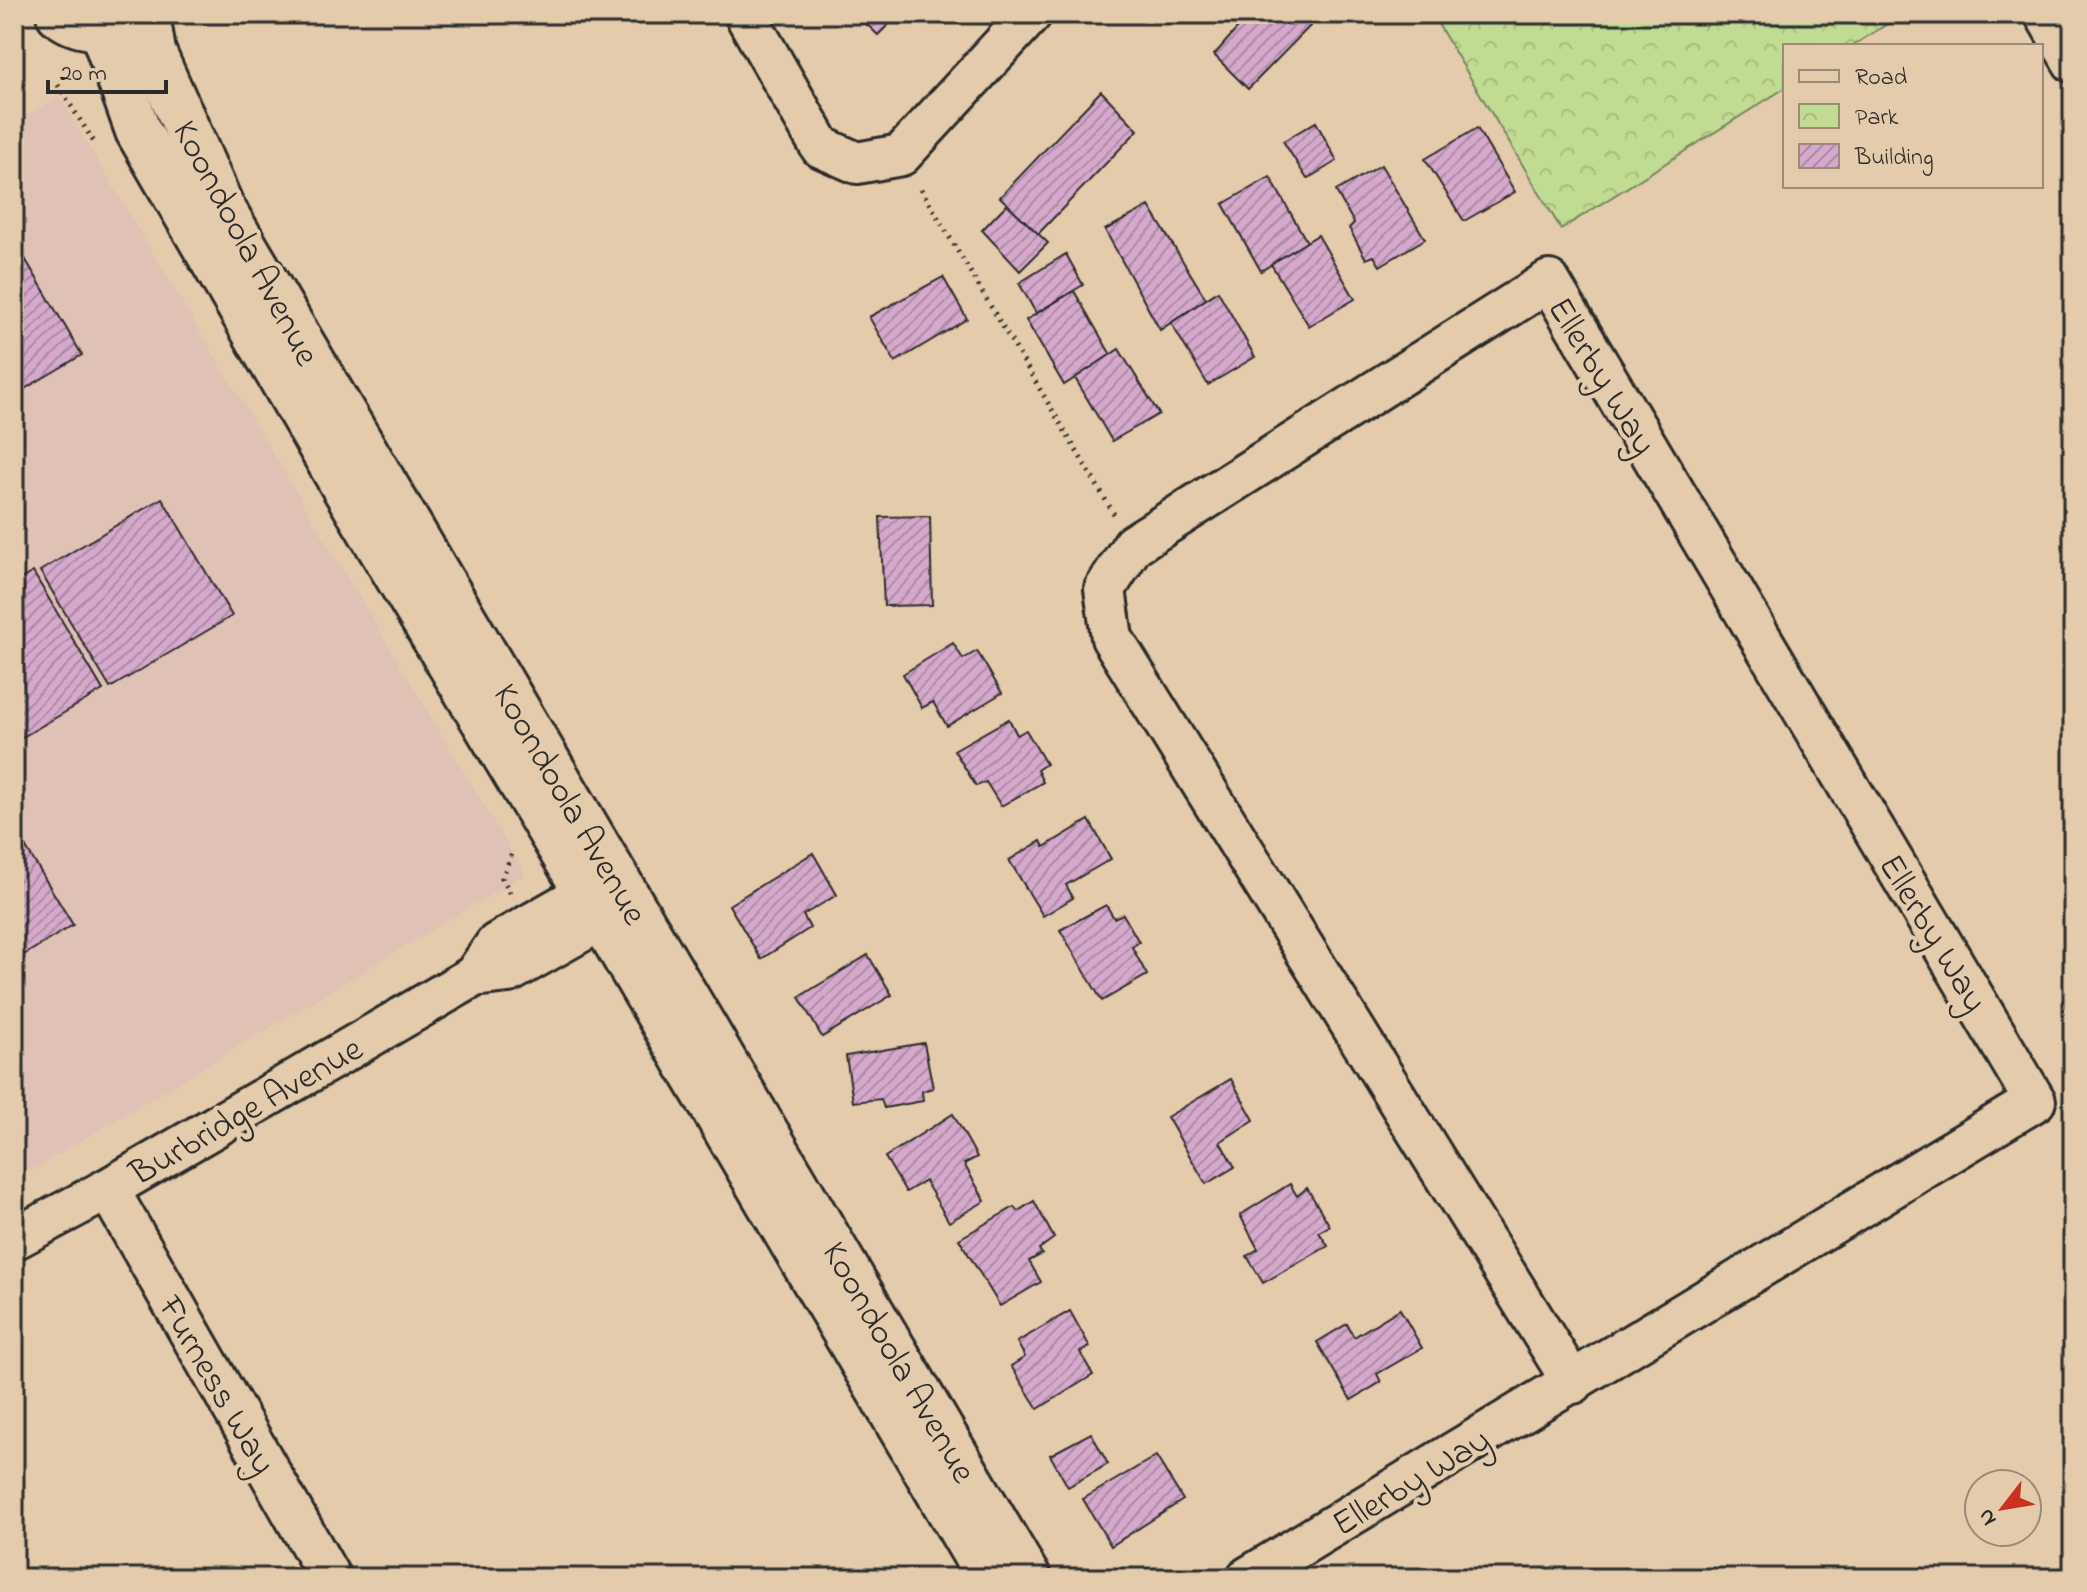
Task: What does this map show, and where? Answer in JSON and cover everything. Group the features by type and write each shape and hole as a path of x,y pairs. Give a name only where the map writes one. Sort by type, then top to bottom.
{"street":[{"path":"59,14 83,27 116,20"},
{"name":"Koondoola Avenue","path":"147,14 153,52 221,206 989,1578"},
{"path":"745,14 821,147 857,163 901,155 1031,14"},
{"path":"2045,14 2073,62"},
{"name":"Koondoola Avenue","path":"116,20 138,131 337,476 609,897 1028,1578"},
{"name":"Ellerby Way","path":"1247,1578 1573,1383 2035,1101 1549,281 1133,545 1105,589 1112,638 1573,1383"},
{"name":"Burbridge Avenue","path":"14,1239 108,1189 474,976 496,944 609,897"},
{"name":"Furness Way","path":"108,1189 330,1578"}],"path":[{"path":"901,155 1133,545"}],"shaded area":[{"path":"59,97 525,874 29,1172 14,1128 14,123"}],"green space":[{"path":"1432,14 1903,14 1855,44 1783,44 1783,89 1561,229"}],"building":[{"path":"856,14 899,14 878,35"},
{"path":"1250,14 1308,14 1315,21 1248,89 1214,55"},
{"path":"1101,91 1138,130 1038,234 1000,197"},
{"path":"1316,122 1337,161 1307,179 1283,141"},
{"path":"1477,128 1515,192 1464,221 1425,159"},
{"path":"1381,165 1425,239 1380,266 1374,256 1366,259 1349,228 1354,223 1336,191"},
{"path":"1270,177 1307,242 1261,271 1223,204"},
{"path":"1007,204 1048,243 1020,271 982,230"},
{"path":"1149,206 1206,299 1160,330 1105,230"},
{"path":"1318,235 1355,299 1309,326 1271,264"},
{"path":"14,240 82,355 14,395"},
{"path":"1066,254 1083,285 1036,313 1019,283"},
{"path":"943,277 967,319 895,362 869,317"},
{"path":"1074,291 1111,355 1064,385 1026,320"},
{"path":"1218,291 1255,357 1208,385 1171,323"},
{"path":"1119,349 1159,414 1112,441 1075,378"},
{"path":"162,498 232,616 110,688 40,571"},
{"path":"930,516 932,605 884,606 880,517"},
{"path":"33,572 103,690 14,742 14,583"},
{"path":"953,643 963,659 977,651 1002,693 947,726 933,702 922,708 903,674"},
{"path":"1009,719 1017,735 1026,730 1046,764 1037,770 1043,782 1001,806 986,782 976,786 954,750"},
{"path":"1089,820 1111,859 1066,885 1073,898 1043,916 1009,860 1041,841 1044,847"},
{"path":"14,828 73,925 14,961"},
{"path":"813,853 837,895 803,915 810,928 761,959 729,905"},
{"path":"1106,905 1114,918 1123,914 1139,942 1132,947 1147,975 1102,1001 1060,930"},
{"path":"868,955 892,995 822,1037 799,997"},
{"path":"924,1043 933,1088 922,1091 923,1101 884,1108 881,1099 853,1102 846,1056"},
{"path":"1231,1079 1254,1120 1220,1142 1235,1167 1206,1184 1167,1117"},
{"path":"953,1114 977,1157 964,1164 985,1201 949,1222 925,1181 906,1192 885,1157"},
{"path":"1290,1184 1297,1196 1307,1188 1330,1226 1319,1232 1328,1246 1263,1283 1247,1256 1258,1249 1240,1215"},
{"path":"1034,1201 1054,1238 1039,1249 1042,1254 1029,1261 1041,1282 1000,1306 959,1239 1014,1207 1018,1211"},
{"path":"1400,1309 1422,1348 1377,1374 1381,1382 1351,1400 1317,1342 1347,1324 1354,1337"},
{"path":"1070,1311 1090,1347 1080,1352 1093,1375 1038,1409 1011,1366 1025,1357 1017,1342"},
{"path":"1091,1433 1108,1464 1068,1487 1050,1455"},
{"path":"1156,1456 1183,1500 1111,1546 1083,1499"}]}
